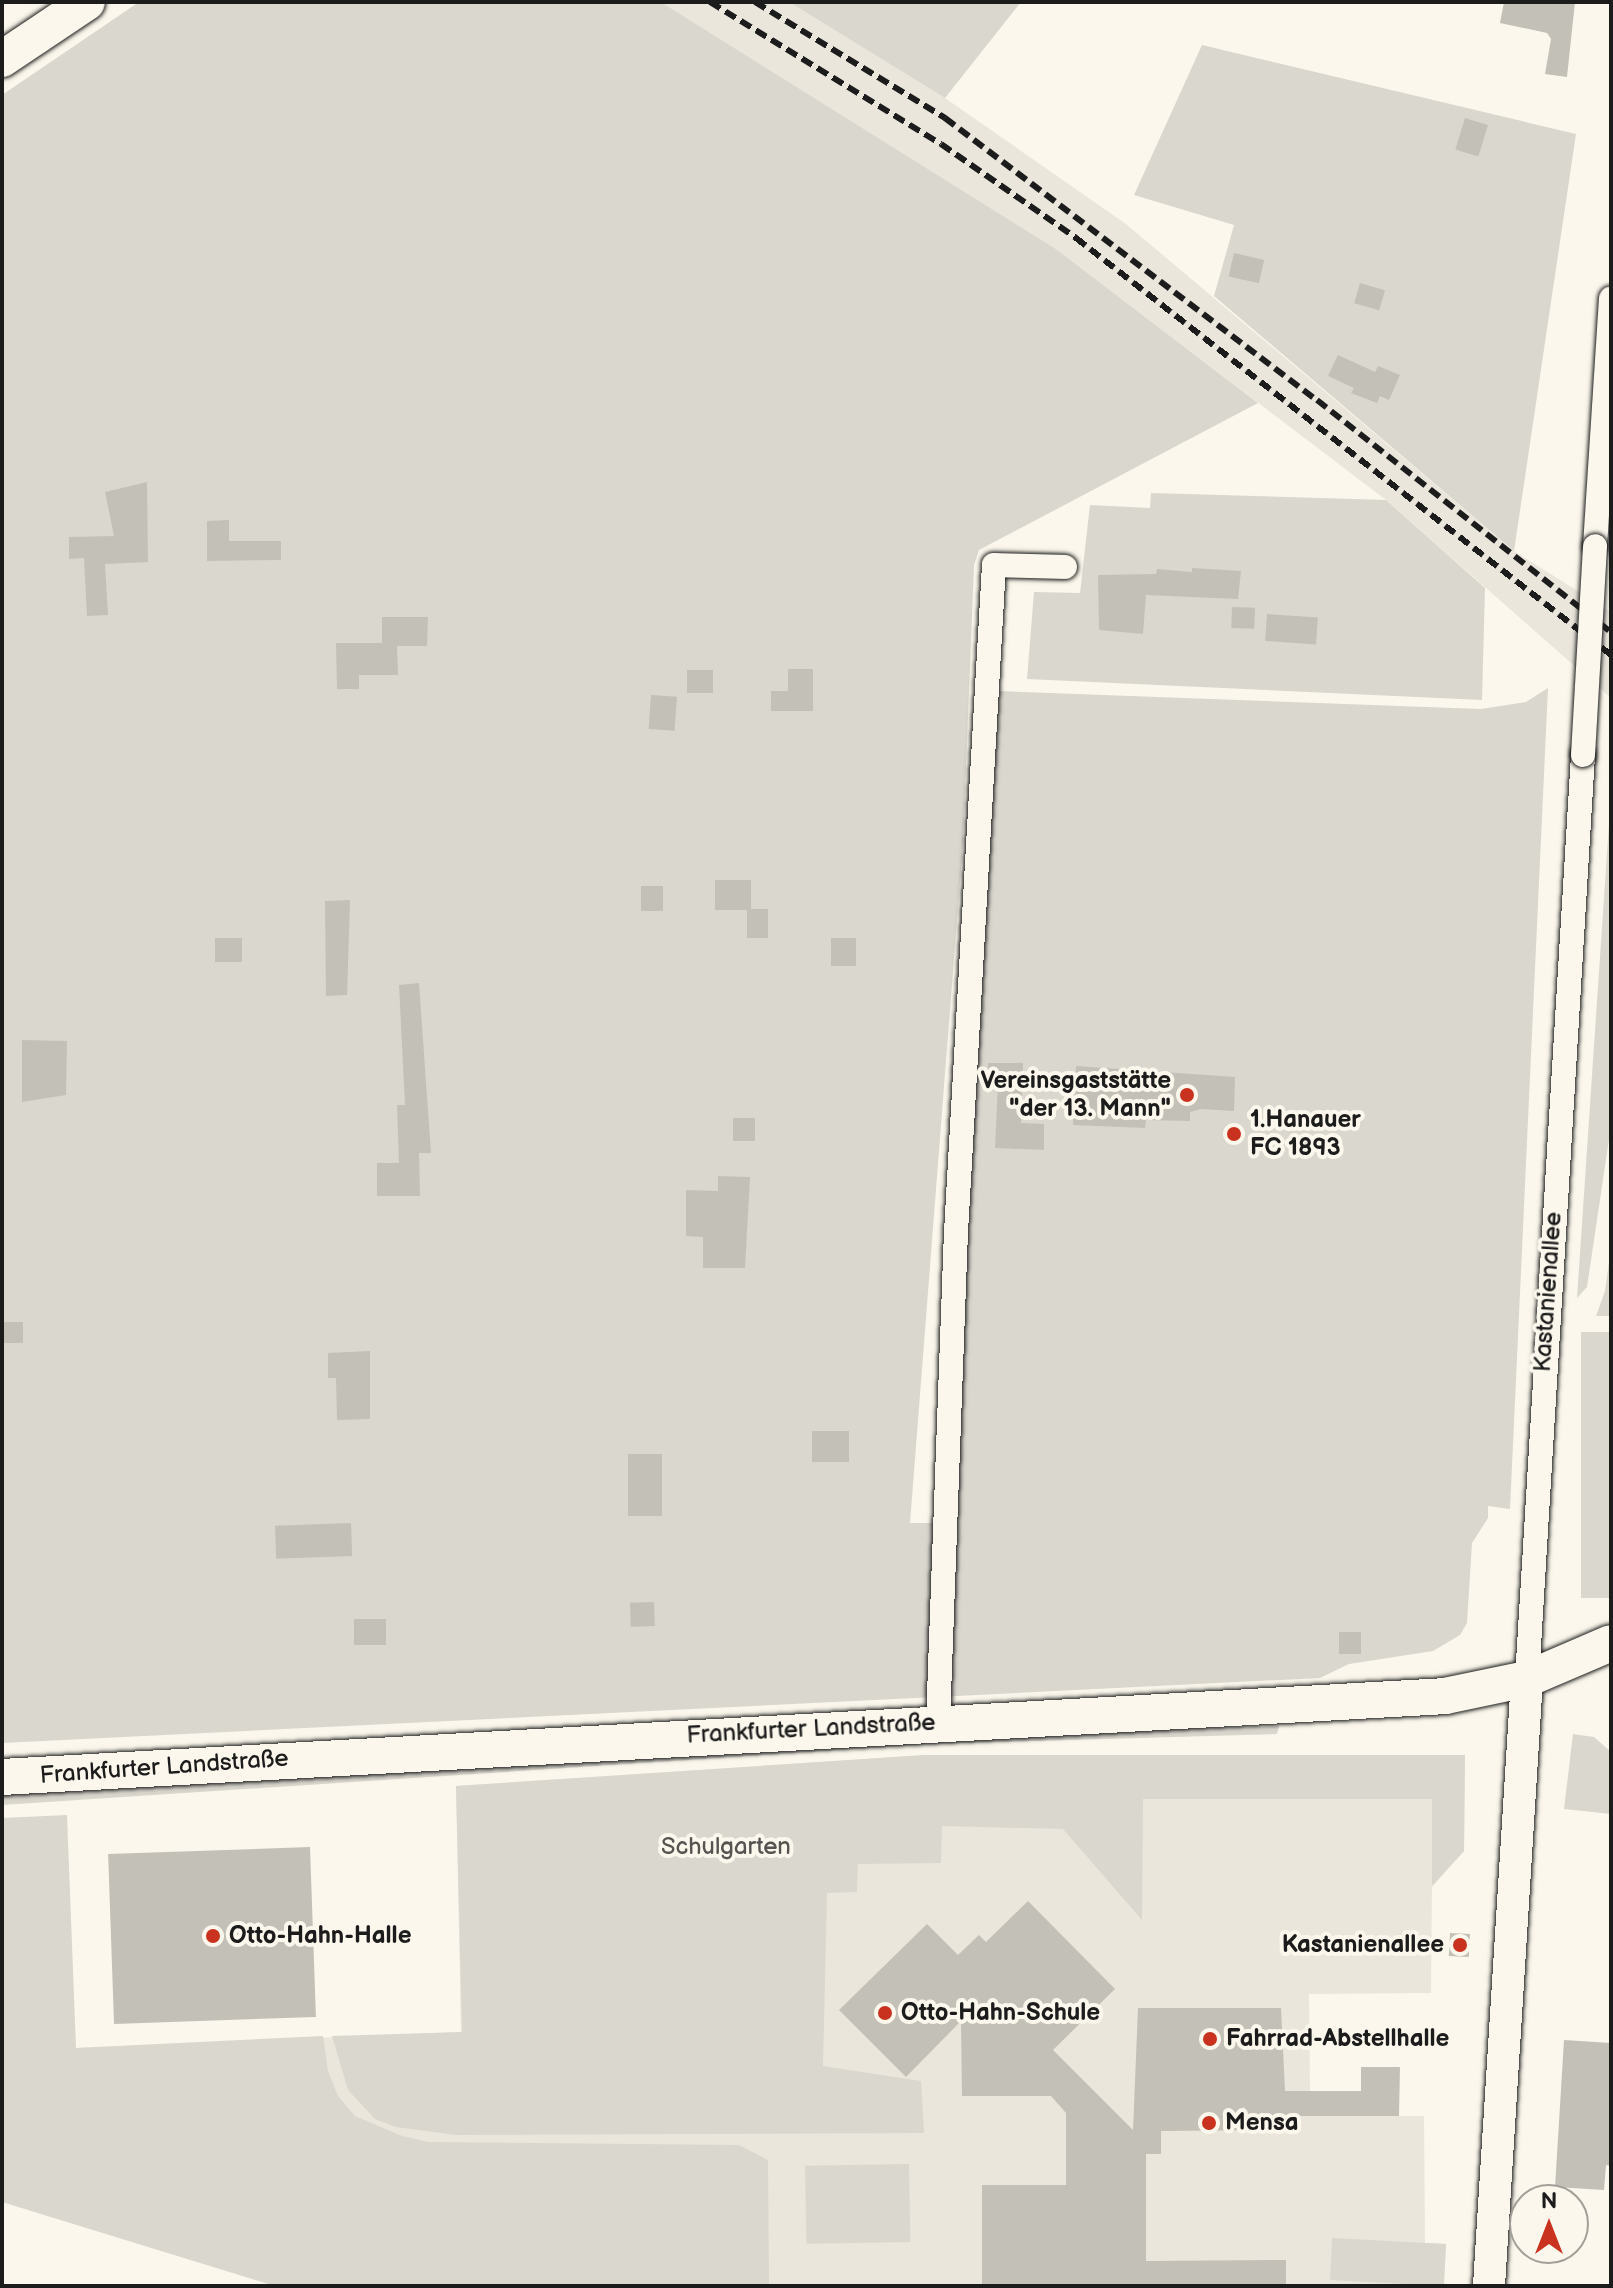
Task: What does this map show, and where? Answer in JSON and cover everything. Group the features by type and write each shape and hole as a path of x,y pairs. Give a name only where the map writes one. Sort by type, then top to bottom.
{"main road":[{"path":"2,59 87,2"},
{"name":"Frankfurter Landstraße","path":"2,1777 938,1722 1445,1696 1527,1679 1611,1643"}],"street":[{"name":"Kastanienallee","path":"1489,2286 1611,299"},
{"path":"938,1722 955,1248 994,565 1065,567"}],"shaded area":[{"path":"661,2 789,2 945,98 1126,224 1514,551 1611,612 1611,698 1386,500 1056,249"},
{"name":"Otto-Hahn-Schule","path":"925,1755 1465,1755 1464,1851 1432,1887 1431,1993 1309,1994 1310,2091 1334,2091 1334,2116 1424,2116 1425,2243 1446,2244 1444,2286 275,2286 226,2270 76,2048 461,2032 456,1786"}],"green space":[{"path":"139,2 661,2 1056,249 1258,403 979,550 974,565 963,843 910,1523 942,1523 998,691 1481,709 1526,702 1548,688 1510,1509 1488,1506 1488,1518 1472,1543 1467,1623 1460,1635 1433,1651 1349,1664 1320,1678 2,1743 2,95"},
{"path":"789,2 1021,2 945,98"},
{"path":"1202,45 1576,134 1514,551 1214,296 1234,225 1134,195"},
{"path":"1151,493 1386,500 1485,588 1482,700 1027,679 1034,592 1080,593 1090,505 1150,508"},
{"path":"1611,794 1611,1126 1587,1287 1577,1298"},
{"path":"1611,1248 1611,1316 1596,1316 1605,1291"},
{"path":"1581,1332 1611,1332 1611,1598 1581,1598"},
{"path":"1279,1726 1277,1734 932,1744 2,1805 2,1791 938,1733"},
{"path":"1573,1734 1594,1737 1611,1752 1611,1814 1564,1809"},
{"name":"Schulgarten","path":"925,1755 1465,1755 1464,1851 1432,1886 1432,1799 1143,1799 1142,1920 1063,1829 942,1826 941,1863 858,1864 857,1892 827,1893 823,2066 921,2081 924,2133 456,2135 396,2127 375,2119 348,2090 332,2036 462,2032 456,1786"},
{"path":"67,1815 76,2048 323,2036 328,2071 338,2096 355,2116 402,2136 428,2142 739,2145 768,2160 769,2286 275,2286 2,2202 2,1818"},
{"path":"909,2164 910,2242 806,2244 805,2166"},
{"path":"1332,2238 1446,2244 1444,2286 1330,2280"}],"building":[{"path":"1504,2 1575,2 1567,77 1545,74 1551,39 1547,33 1500,23"},
{"path":"1465,118 1488,125 1478,157 1455,150"},
{"path":"1234,253 1264,260 1259,283 1229,276"},
{"path":"1360,283 1385,290 1379,310 1354,303"},
{"path":"1338,355 1375,372 1378,366 1400,375 1389,400 1380,396 1377,403 1351,393 1354,388 1328,376"},
{"path":"147,482 148,562 105,564 108,615 87,616 84,558 69,559 69,537 114,536 105,492"},
{"path":"229,520 229,541 281,541 281,560 207,561 207,521"},
{"path":"1192,568 1241,571 1238,599 1146,595 1143,634 1099,630 1098,575 1156,574 1157,569 1192,572"},
{"path":"1232,607 1255,608 1254,629 1231,628"},
{"path":"1267,614 1318,618 1316,644 1265,641"},
{"path":"382,617 428,617 427,646 397,646 398,675 359,675 359,689 337,689 336,643 382,643"},
{"path":"788,669 813,669 813,711 771,711 771,691 788,691"},
{"path":"687,670 713,670 713,693 687,693"},
{"path":"651,695 677,697 675,731 649,729"},
{"path":"715,880 751,880 751,910 715,910"},
{"path":"641,886 663,886 663,911 641,911"},
{"path":"350,900 347,995 326,996 325,901"},
{"path":"747,909 768,909 768,938 747,938"},
{"path":"215,938 242,938 242,962 215,962"},
{"path":"831,938 856,938 856,966 831,966"},
{"path":"419,983 431,1153 419,1153 420,1196 377,1196 377,1163 399,1163 397,1105 405,1105 399,985"},
{"path":"22,1040 67,1041 66,1095 22,1102"},
{"path":"988,1063 1023,1063 1021,1123 1044,1124 1044,1150 995,1148 998,1083 987,1082"},
{"path":"1076,1066 1235,1077 1234,1111 1201,1109 1190,1112 1190,1121 1146,1120 1145,1128 1073,1125"},
{"path":"733,1118 755,1118 755,1141 733,1141"},
{"path":"718,1176 750,1177 745,1268 703,1268 703,1237 686,1236 686,1190 718,1191"},
{"path":"2,1322 23,1322 23,1343 2,1343"},
{"path":"370,1351 370,1419 337,1420 336,1378 328,1378 328,1353"},
{"path":"812,1431 849,1431 849,1462 812,1462"},
{"path":"628,1454 662,1454 662,1516 628,1516"},
{"path":"351,1523 352,1556 276,1559 275,1526"},
{"path":"654,1602 655,1626 631,1627 630,1603"},
{"path":"354,1619 386,1619 386,1645 354,1645"},
{"path":"1339,1632 1361,1632 1361,1654 1339,1654"},
{"name":"Otto-Hahn-Halle","path":"310,1847 316,2017 114,2024 108,1854"},
{"path":"1028,1901 1115,1989 1053,2050 1133,2130 1138,2008 1281,2008 1285,2091 1361,2091 1361,2067 1400,2067 1399,2116 1286,2116 1286,2130 1161,2131 1161,2154 1146,2154 1146,2261 1286,2260 1286,2286 982,2286 982,2185 1066,2185 1066,2113 1051,2096 962,2096 961,2021 906,2077 839,2010 927,1924 958,1955 979,1935 986,1942"},
{"name":"Kastanienallee","path":"1450,1933 1470,1934 1469,1957 1449,1956"},
{"path":"1564,2040 1611,2043 1611,2166 1606,2165 1604,2190 1589,2189 1589,2184 1555,2184"}],"railway":[{"path":"710,2 941,144 1076,238 1611,655"},
{"path":"755,2 945,118 1317,400 1611,632"}],"place":[{"name":"Vereinsgaststätte \"der 13. Mann\"","path":"1187,1095"},
{"name":"1.Hanauer FC 1893","path":"1234,1134"},
{"name":"Otto-Hahn-Halle","path":"213,1936"},
{"name":"Kastanienallee","path":"1460,1945"},
{"name":"Otto-Hahn-Schule","path":"885,2013"},
{"name":"Fahrrad-Abstellhalle","path":"1210,2039"},
{"name":"Mensa","path":"1209,2123"}]}
